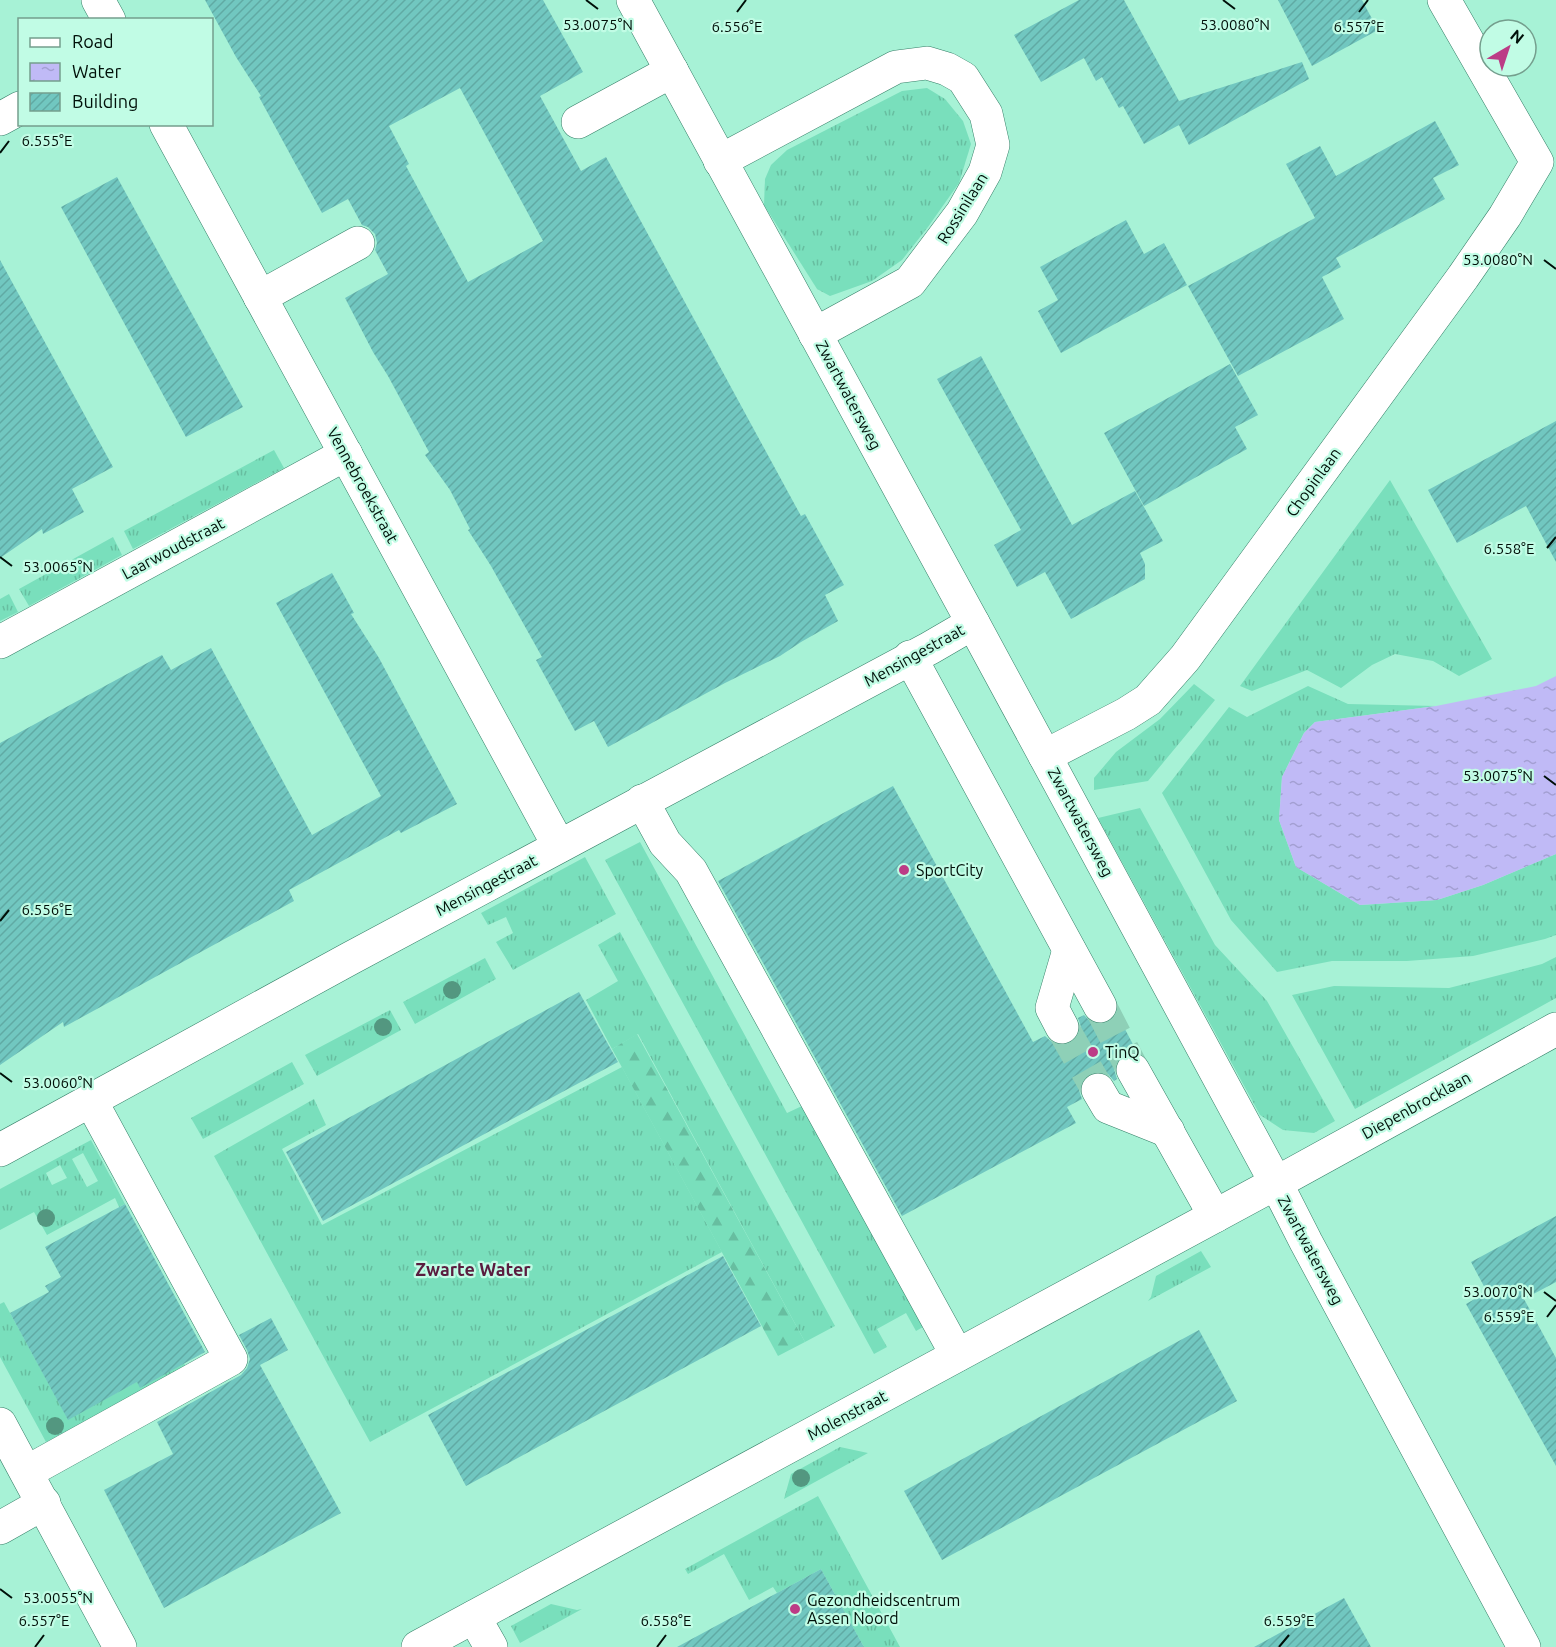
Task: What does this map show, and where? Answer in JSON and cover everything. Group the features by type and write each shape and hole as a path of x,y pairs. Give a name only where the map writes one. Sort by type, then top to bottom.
{"street":[{"path":"98,0 108,18"},
{"name":"Zwartwatersweg","path":"633,0 1045,756 1524,1647"},
{"name":"Chopinlaan","path":"1045,756 1148,700 1185,658 1505,216 1546,164 1444,0"},
{"name":"Rossinilaan","path":"720,161 896,67 927,63 947,69 963,78 986,114 993,146 985,172 962,213 936,250 910,282 815,334"},
{"path":"578,122 672,71"},
{"path":"0,119 18,109"},
{"name":"Vennebroekstraat","path":"167,126 559,846"},
{"path":"260,297 358,243"},
{"name":"Laarwoudstraat","path":"0,642 346,454"},
{"name":"Mensingestraat","path":"0,1150 973,623"},
{"path":"910,657 1100,1006"},
{"path":"642,801 665,843 691,871 957,1355"},
{"path":"1062,1027 1052,1008 1069,950"},
{"name":"Diepenbrocklaan","path":"1276,1183 1556,1029"},
{"path":"1133,1070 1215,1216"},
{"path":"1098,1090 1108,1107 1168,1131"},
{"path":"27,1472 231,1359 90,1101"},
{"name":"Molenstraat","path":"418,1647 1276,1183"},
{"path":"0,1424 120,1647"},
{"path":"0,1528 44,1503"},
{"path":"474,1617 491,1647"}],"green space":[{"path":"927,88 945,99 963,121 971,144 959,183 902,260 872,281 830,296 817,289 764,205 765,179 771,165 787,150 902,91"},
{"path":"274,450 284,468 133,549 124,531"},
{"path":"1390,480 1492,659 1459,676 1433,661 1395,654 1372,665 1341,688 1307,670 1252,691 1240,686"},
{"path":"113,537 122,555 29,606 19,589"},
{"path":"9,594 18,612 0,621 0,599"},
{"path":"1194,684 1215,700 1148,781 1094,790 1094,778 1116,752 1160,719"},
{"path":"1308,686 1348,704 1436,706 1315,722 1304,733 1282,777 1279,820 1296,867 1360,905 1437,900 1483,885 1556,854 1556,935 1473,956 1407,961 1332,961 1277,972 1231,920 1162,793 1229,707 1247,717"},
{"path":"1140,808 1215,945 1267,1001 1335,1121 1314,1133 1283,1130 1260,1115 1098,818"},
{"path":"640,842 787,1113 802,1106 923,1327 916,1331 906,1313 877,1329 887,1347 874,1354 605,860"},
{"path":"585,857 616,914 513,970 496,942 513,933 506,917 488,925 481,913"},
{"path":"620,932 835,1326 805,1342 638,1034 612,1049 586,1000 618,981 598,945"},
{"path":"1556,957 1556,998 1355,1109 1292,995 1334,986 1449,988 1542,964"},
{"path":"485,958 496,979 415,1024 403,1002"},
{"path":"390,1010 401,1030 317,1076 305,1055"},
{"path":"637,1034 805,1342 778,1356 612,1049"},
{"path":"292,1062 304,1084 203,1139 191,1118"},
{"path":"622,1067 722,1252 370,1442 214,1156 314,1099 326,1125 282,1149 322,1225"},
{"path":"91,1140 125,1204 119,1207 115,1198 47,1235 34,1212 0,1230 0,1189","holes":["83,1153 98,1181 87,1187 72,1159","60,1165 67,1178 52,1185 46,1173"]},
{"path":"1201,1251 1211,1267 1148,1301 1156,1276"},
{"path":"4,1302 68,1419 181,1358 186,1367 46,1442 0,1357 0,1304"},
{"path":"840,1447 868,1453 784,1499 791,1474"},
{"path":"818,1496 900,1647 864,1647 821,1569 777,1593 773,1587 749,1600 724,1554 688,1574 685,1569"},
{"path":"551,1604 582,1609 520,1643 511,1626"}],"water":[{"path":"1556,676 1556,854 1483,885 1437,900 1360,905 1296,867 1279,820 1282,777 1304,733 1315,722 1436,706 1536,686"}],"building":[{"path":"205,0 543,0 583,72 540,96 581,171 606,157 801,516 805,514 844,585 825,595 838,621 780,656 725,683 608,747 594,721 575,731 536,660 542,657 468,530 470,529 450,490 425,455 429,452 345,298 388,274 375,250 377,243 375,234 362,225 348,199 322,213 259,97 261,96 236,57","holes":["460,88 543,241 468,282 406,166 409,164 389,126"]},
{"path":"1079,0 1124,0 1179,101 1302,62 1309,79 1189,145 1179,125 1144,144 1123,106 1119,108 1102,77 1096,81 1084,58 1041,82 1014,35"},
{"path":"1278,0 1362,0 1378,30 1312,66"},
{"path":"1435,121 1459,165 1433,178 1445,199 1336,258 1341,267 1322,277 1344,319 1238,376 1188,286 1315,218 1286,164 1320,146 1336,176"},
{"path":"117,177 243,407 186,437 61,207"},
{"path":"1126,220 1144,254 1164,243 1187,285 1061,353 1038,311 1058,300 1040,267"},
{"path":"0,260 113,467 72,489 84,512 43,534 42,529 0,558"},
{"path":"981,356 1072,525 1135,491 1163,541 1140,553 1145,564 1145,579 1071,619 1045,572 1017,587 994,545 1021,530 937,379"},
{"path":"1230,364 1258,415 1235,427 1247,449 1144,506 1104,433"},
{"path":"1556,421 1556,562 1526,506 1457,543 1428,490"},
{"path":"332,573 354,613 351,614 379,658 457,804 401,833 399,830 289,890 294,901 64,1027 63,1022 0,1065 0,743 162,655 171,670 211,648 312,835 381,796 276,603"},
{"path":"893,786 1033,1042 1045,1036 1061,1046 1070,1044 1078,1036 1081,1027 1078,1018 1084,1015 1091,1022 1100,1025 1109,1022 1117,1014 1137,1052 1124,1053 1117,1060 1114,1069 1117,1079 1114,1081 1108,1074 1098,1071 1082,1080 1079,1090 1082,1099 1067,1107 1076,1123 902,1216 718,881"},
{"path":"579,992 618,1062 323,1221 286,1152"},
{"path":"125,1204 205,1352 140,1388 137,1382 68,1420 10,1313 49,1292 45,1286 61,1277 45,1247"},
{"path":"1556,1216 1556,1282 1524,1299 1556,1358 1556,1466 1466,1304 1487,1292 1471,1262"},
{"path":"723,1256 761,1326 466,1486 428,1415"},
{"path":"271,1318 288,1350 260,1365 341,1513 164,1608 104,1490 173,1454 157,1422 241,1375 250,1359 239,1335"},
{"path":"1199,1330 1237,1401 942,1560 904,1491"},
{"name":"Gezondheidscentrum Assen Noord","path":"821,1569 864,1647 677,1647 777,1593"},
{"path":"1344,1598 1371,1647 1254,1647"}],"tunnel":[{"path":"1100,1006 1133,1070"},
{"path":"1062,1027 1098,1090"}],"place":[{"name":"SportCity","path":"904,870"},
{"name":"TinQ","path":"1093,1052"},
{"name":"Gezondheidscentrum Assen Noord","path":"795,1609"}],"district":[{"name":"Zwarte Water","path":"473,1269"}]}
